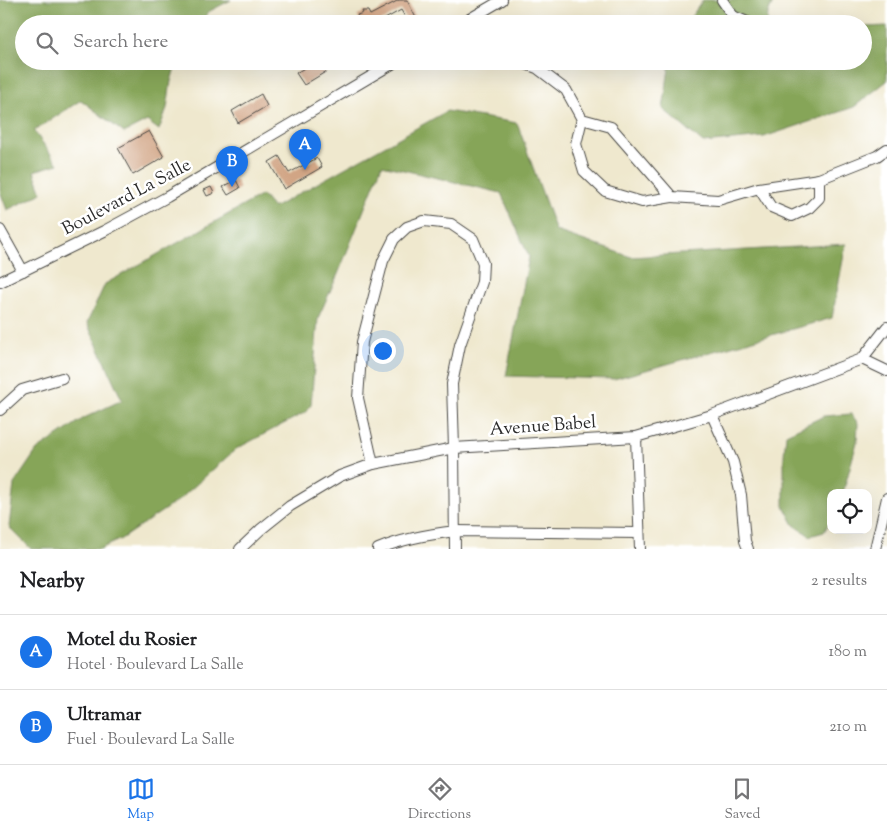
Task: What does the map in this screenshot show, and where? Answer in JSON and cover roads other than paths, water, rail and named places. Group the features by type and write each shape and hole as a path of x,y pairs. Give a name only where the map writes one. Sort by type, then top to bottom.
{"street":[{"path":"476,15 502,0"},
{"path":"722,0 732,15"},
{"name":"Boulevard La Salle","path":"0,282 104,231 167,197 382,70"},
{"path":"540,70 566,90 582,118 576,144 584,171 605,191 642,202 672,197 718,200 759,188 819,179 877,156 887,149"},
{"path":"582,118 611,127 672,197"},
{"path":"877,156 887,162"},
{"path":"759,188 771,207 792,216 809,208 819,198 819,179"},
{"path":"373,464 358,398 362,342 383,261 394,239 407,228 424,221 451,224 473,239 483,264 482,282 460,345 452,384 456,549"},
{"path":"0,230 23,271"},
{"path":"887,327 862,359 887,371"},
{"name":"Avenue Babel","path":"240,549 290,506 340,476 373,464 454,448 636,437 712,415 862,359"},
{"path":"0,410 22,390 62,378"},
{"path":"712,415 733,462 740,495 745,541 748,549"},
{"path":"636,437 640,549"},
{"path":"874,549 887,498"},
{"path":"378,549 390,544 437,533 456,531 639,533"}],"place":[{"name":"Motel du Rosier","path":"305,170"},
{"name":"Ultramar","path":"232,187"}]}
